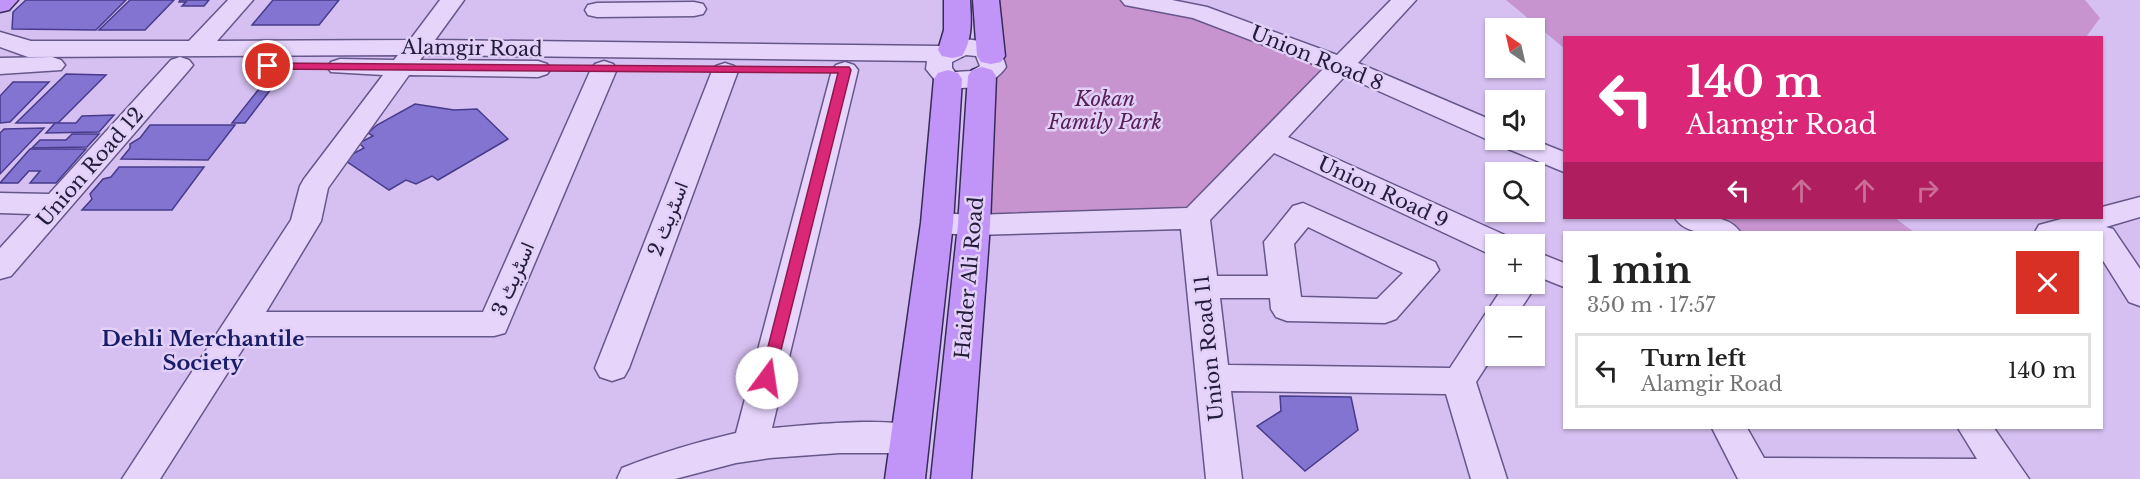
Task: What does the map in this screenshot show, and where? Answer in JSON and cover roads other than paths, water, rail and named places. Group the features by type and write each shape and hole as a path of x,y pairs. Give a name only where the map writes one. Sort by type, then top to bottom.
{"main road":[{"path":"0,4 5,0"},
{"name":"Haider Ali Road","path":"905,479 937,223 947,64 958,30 957,0"},
{"name":"Haider Ali Road","path":"951,479 987,66 986,0"}],"street":[{"name":"Union Road 12","path":"0,268 188,56 241,0"},
{"path":"140,479 242,324 306,221 314,186 452,0"},
{"name":"Union Road 8","path":"1133,0 1197,12 1343,66 1485,128"},
{"path":"937,223 974,225 1196,218 1343,66 1398,1"},
{"path":"597,10 696,5 675,50"},
{"name":"Alamgir Road","path":"0,39 28,49 188,56 410,57 675,50 947,64"},
{"path":"947,64 976,48 987,66"},
{"name":"Alamgir Road","path":"0,66 188,56"},
{"name":"Alamgir Road","path":"410,57 603,69 845,70 947,64"},
{"name":"اسٹریٹ 3","path":"242,324 494,324 603,69"},
{"name":"اسٹریٹ 2","path":"612,368 725,70"},
{"path":"751,444 845,70"},
{"name":"Union Road 9","path":"1270,140 1485,239"},
{"path":"1534,150 1563,163"},
{"path":"0,204 57,204"},
{"path":"2074,231 2097,230 2140,207"},
{"path":"1303,213 1424,270 1385,311 1287,309 1284,287 1279,242 1303,213"},
{"name":"Union Road 11","path":"1196,218 1224,479"},
{"path":"1692,219 1719,231"},
{"path":"2103,239 2140,294"},
{"path":"1545,267 1563,276"},
{"path":"1203,287 1284,287"},
{"path":"1458,381 1485,340"},
{"path":"1213,378 1458,381"},
{"path":"1458,381 1489,479"},
{"path":"1730,429 1756,476 2009,477"},
{"path":"1976,429 2009,477"},
{"path":"635,479 652,471 751,444 834,437 911,438"}],"district":[{"name":"Dehli Merchantile Society","path":"203,351"}],"park label":[{"name":"Kokan Family Park","path":"1105,110"}]}
